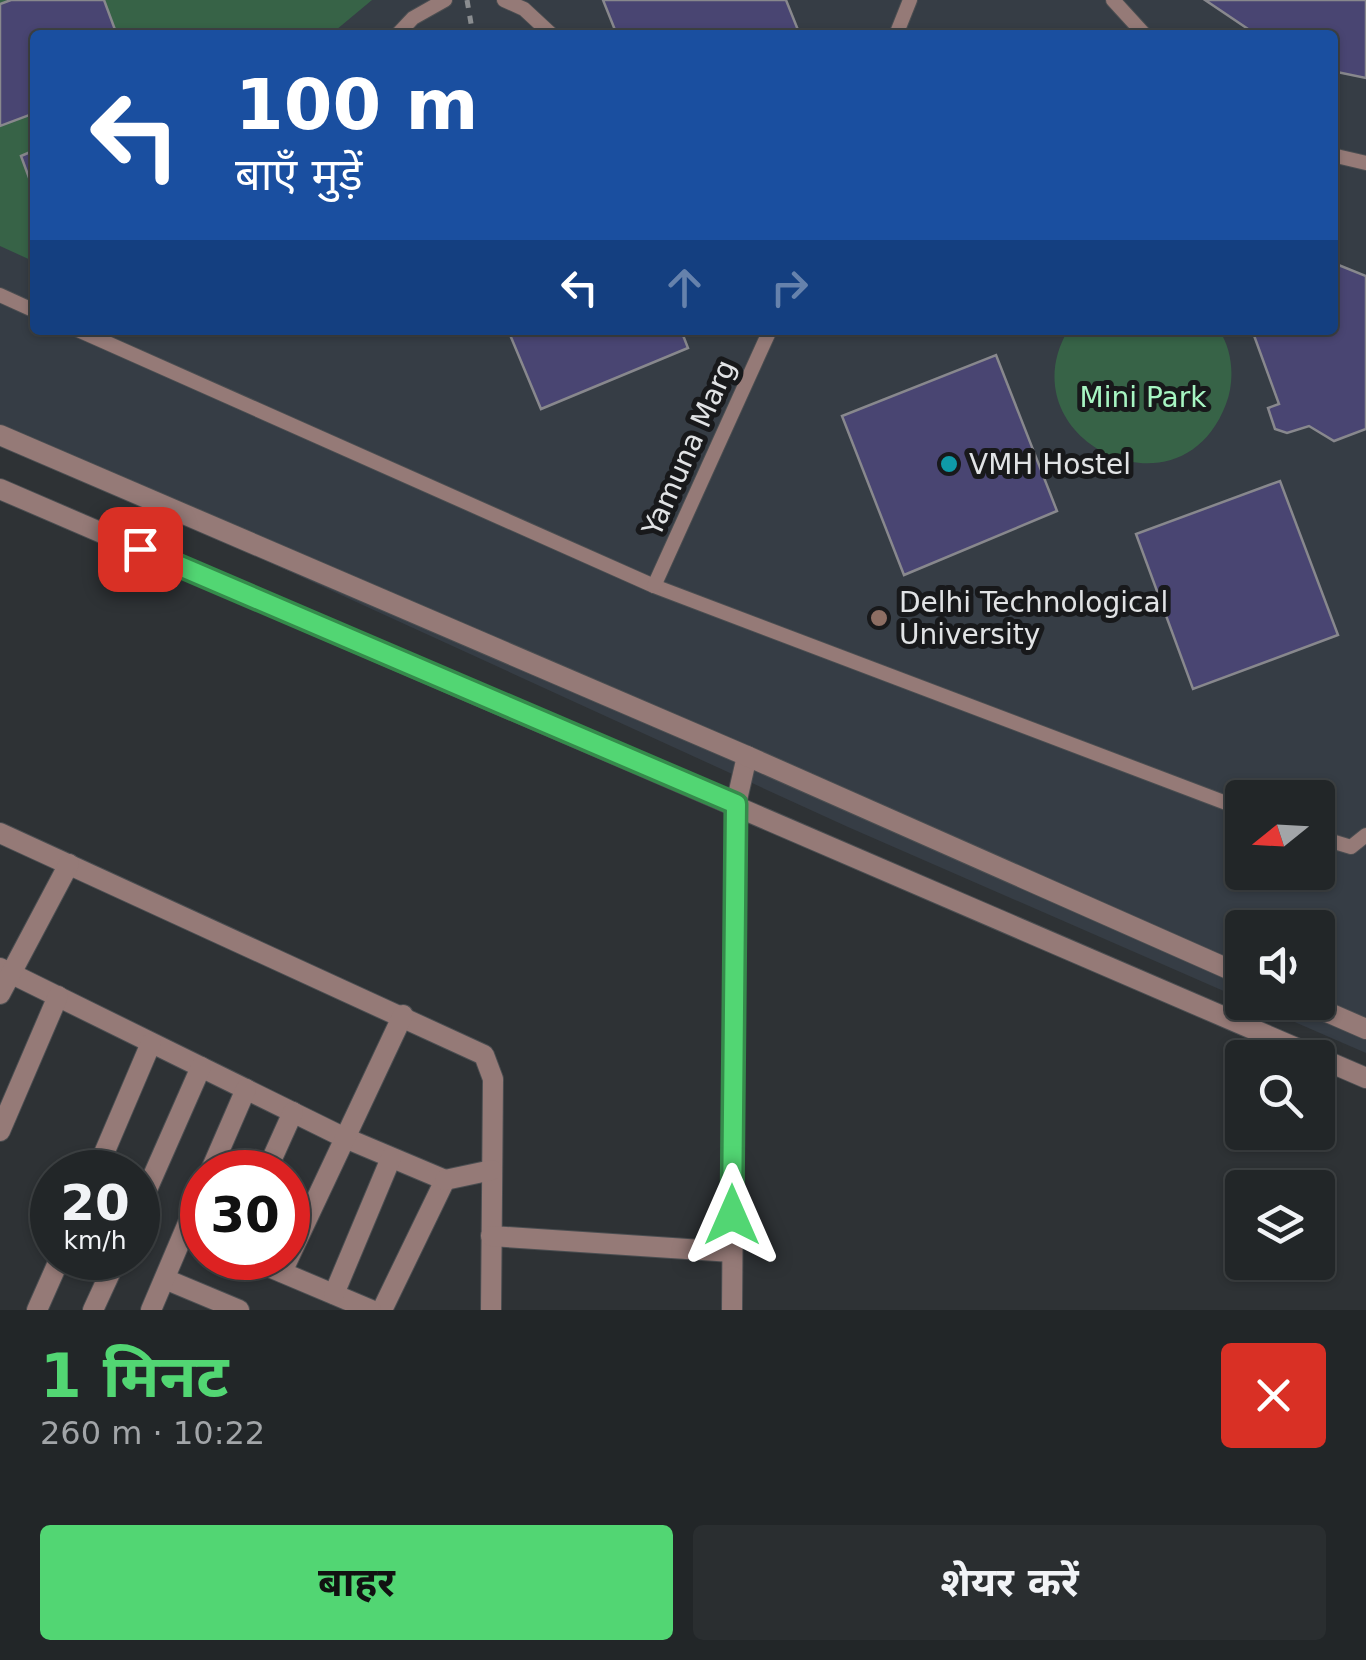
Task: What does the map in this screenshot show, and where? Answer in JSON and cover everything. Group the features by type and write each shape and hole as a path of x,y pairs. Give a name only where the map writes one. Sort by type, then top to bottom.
{"street":[{"path":"0,435 747,756 1225,967"},
{"path":"0,489 1366,1078"},
{"path":"732,1310 736,804 747,756"},
{"path":"1,835 404,1015 484,1055 492,1079 491,1310"},
{"path":"0,994 5,970 69,864"},
{"path":"5,970 391,1158 445,1180 492,1170"},
{"path":"0,1130 58,996"},
{"path":"310,1210 404,1015"},
{"path":"1335,1016 1366,1029"},
{"path":"105,1150 152,1042"},
{"path":"160,1160 201,1067"},
{"path":"220,1150 246,1089"},
{"path":"276,1150 292,1112"},
{"path":"334,1294 391,1158"},
{"path":"382,1310 445,1180"},
{"path":"492,1236 732,1252"},
{"path":"151,1310 164,1279 180,1256"},
{"path":"164,1279 240,1310"},
{"path":"38,1310 51,1280"},
{"path":"94,1310 107,1280"},
{"path":"301,1280 371,1310"}],"lane":[{"path":"402,30 412,18 444,0"},
{"path":"504,0 524,9 547,30"},
{"path":"898,30 910,0"},
{"path":"1112,0 1139,30"},
{"path":"1338,157 1366,162"},
{"path":"0,295 30,309"},
{"path":"89,335 654,586 1225,803"},
{"name":"Yamuna Marg","path":"654,586 768,335"},
{"path":"1335,844 1345,848 1365,838"}],"path":[{"path":"468,0 473,30"}],"shaded area":[{"name":"Delhi Technological University","path":"0,0 1366,0 1366,1053 1290,1020 1335,1020 1335,910 1225,910 1225,992 848,827 0,439"}],"green space":[{"path":"0,0 372,0 336,30 30,30 30,260 0,246"},
{"name":"Mini Park","path":"1066,335 1222,335 1230,357 1231,386 1226,404 1203,440 1173,459 1139,463 1106,454 1078,433 1060,405 1055,369"}],"building":[{"path":"11,0 104,0 115,30 30,30 30,115 0,126 0,4"},
{"path":"603,0 786,0 798,30 615,30"},
{"path":"1205,0 1366,0 1366,78 1338,72 1338,30 1250,30"},
{"path":"30,152 30,180 21,156"},
{"path":"1338,265 1366,276 1366,429 1334,441 1309,426 1287,433 1275,429 1268,408 1279,404 1254,335 1338,335"},
{"path":"510,335 683,335 688,348 541,409"},
{"name":"VMH Hostel","path":"996,355 1057,511 904,575 842,416"},
{"path":"1280,481 1338,635 1193,689 1136,534"}],"place":[{"name":"VMH Hostel","path":"949,464"},
{"name":"Delhi Technological University","path":"879,618"}],"route":[{"path":"140,549 736,804 732,1215"}]}
